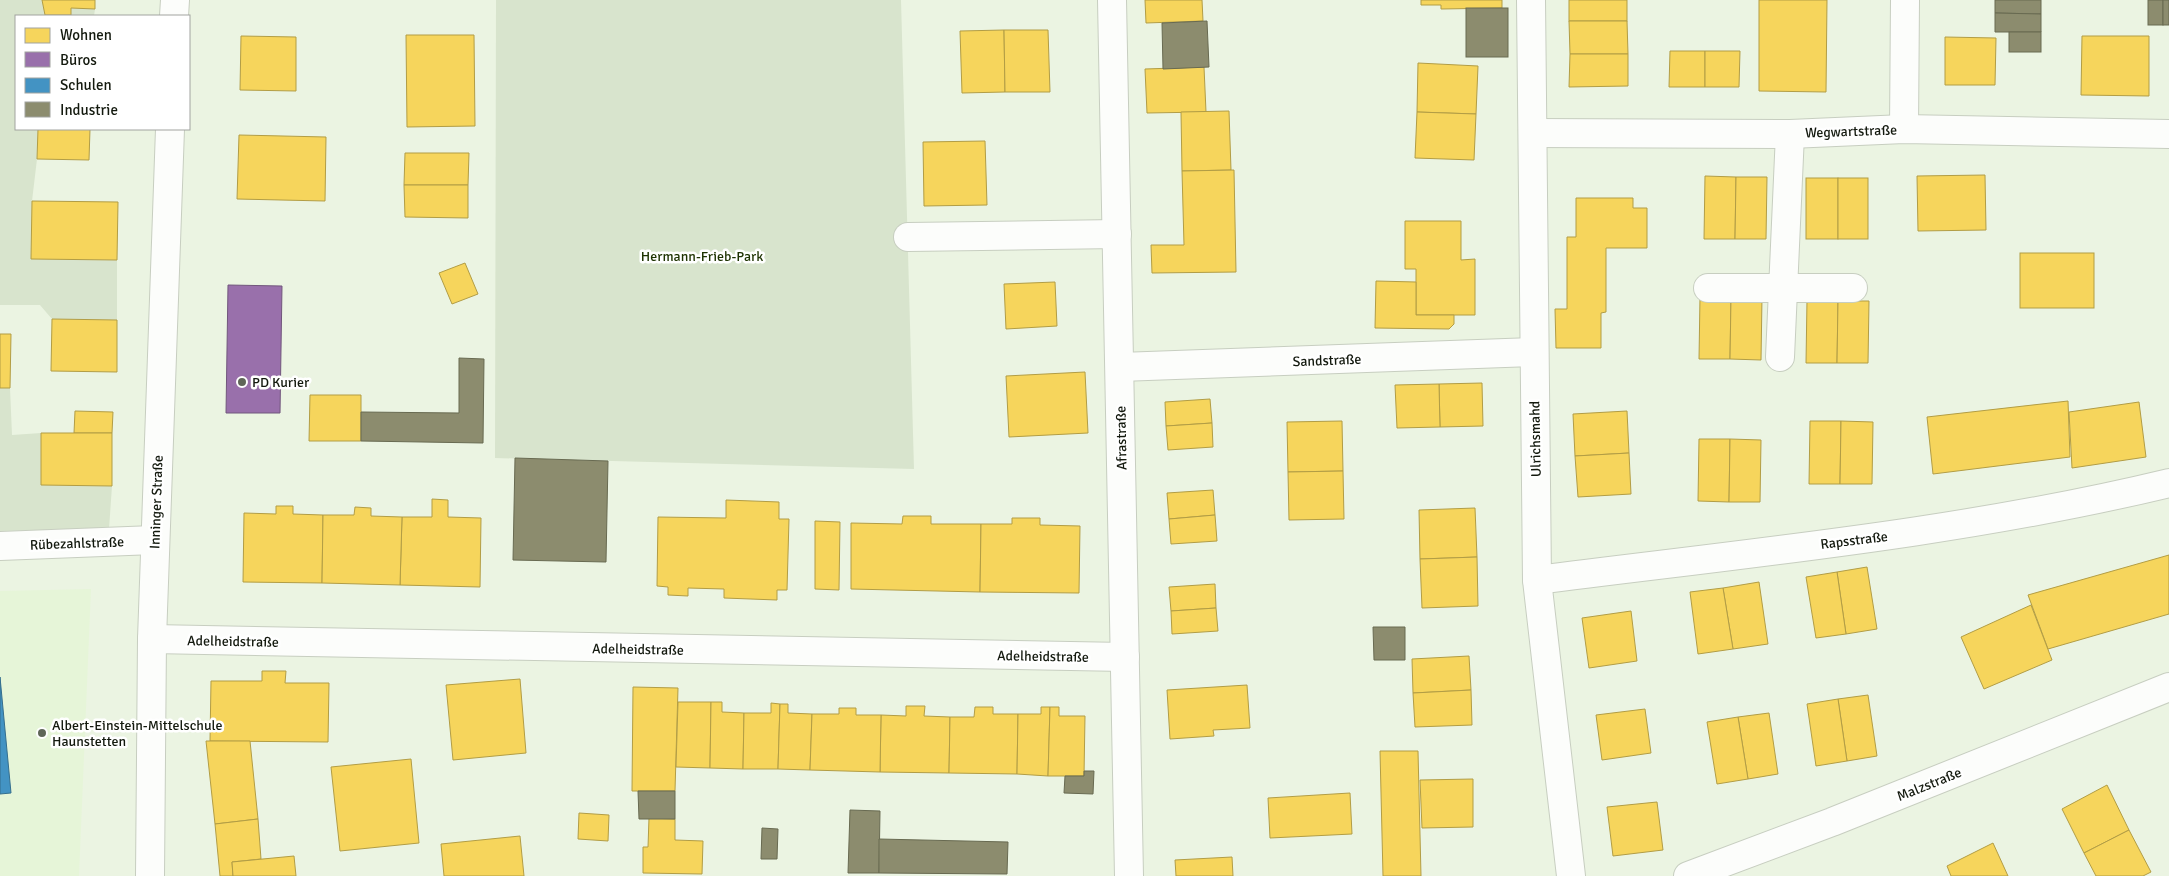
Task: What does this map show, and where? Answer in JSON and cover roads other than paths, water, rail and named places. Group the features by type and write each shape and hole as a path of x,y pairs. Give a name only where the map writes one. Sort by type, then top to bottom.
{"street":[{"path":"174,15 175,0"},
{"name":"Afrastraße","path":"1112,0 1129,876"},
{"name":"Ulrichsmahd","path":"1531,0 1537,580 1571,876"},
{"path":"1904,129 1905,0"},
{"name":"Wegwartstraße","path":"1533,133 1790,134 1904,129 2169,134"},
{"name":"Inninger Straße","path":"150,876 154,540 170,130"},
{"path":"1780,357 1790,134"},
{"path":"908,237 1117,234"},
{"path":"1708,288 1853,288"},
{"name":"Sandstraße","path":"1120,366 1534,352"},
{"name":"Rapsstraße","path":"1537,580 1959,526 2080,504 2169,482"},
{"name":"Rübezahlstraße","path":"0,546 154,540"},
{"name":"Adelheidstraße","path":"152,639 1125,657"},
{"name":"Malzstraße","path":"1688,876 1832,822 2169,687"}],"place":[{"name":"PD Kurier","path":"242,382"},
{"name":"Albert-Einstein-Mittelschule Haunstetten","path":"42,733"}],"park label":[{"name":"Hermann-Frieb-Park","path":"702,256"}]}
